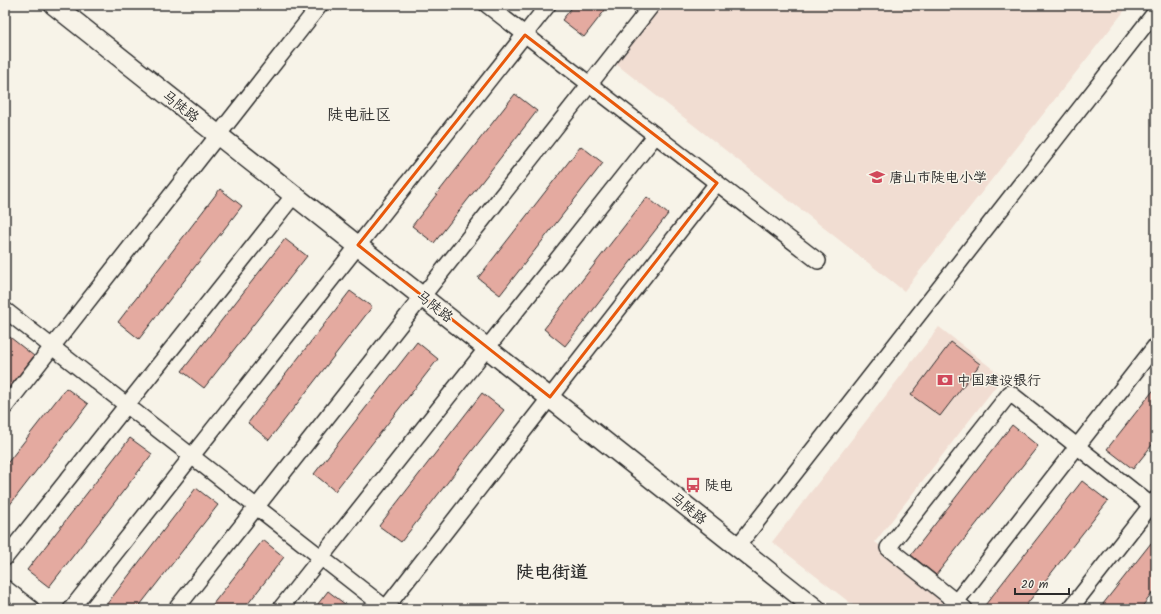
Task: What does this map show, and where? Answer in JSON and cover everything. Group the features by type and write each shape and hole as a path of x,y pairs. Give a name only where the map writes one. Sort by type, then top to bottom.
{"street":[{"name":"马陡路","path":"54,5 816,609"},
{"path":"5,407 320,5"},
{"path":"487,5 818,262"},
{"path":"71,609 548,5"},
{"path":"176,609 652,5"},
{"path":"737,547 1156,11"},
{"path":"280,609 655,136"},
{"path":"5,310 386,609 717,183"},
{"path":"5,558 294,195"},
{"path":"1070,609 1154,504 1077,447 1010,393 888,548 961,605 1077,447 1156,345"},
{"path":"5,588 32,609"}],"highlighted area":[{"path":"525,35 717,183 550,397 358,245"}],"shaded area":[{"name":"唐山市陡电小学","path":"662,5 1129,5 904,291 616,64"},
{"path":"939,327 1003,377 875,542 961,609 858,609 772,542"}],"building":[{"path":"574,5 609,5 584,37 562,20"},
{"path":"515,94 537,111 434,243 412,226"},
{"path":"581,146 603,163 500,295 478,278"},
{"path":"220,189 242,206 139,339 118,322"},
{"path":"647,197 668,214 565,346 544,329"},
{"path":"285,239 307,256 204,388 182,371"},
{"path":"350,291 372,307 269,440 248,423"},
{"path":"6,334 34,356 5,393 5,335"},
{"path":"417,342 438,359 335,491 314,474"},
{"name":"中国建设银行","path":"951,342 980,364 940,416 911,395"},
{"path":"1156,387 1156,440 1133,469 1107,449"},
{"path":"66,388 88,404 5,511 5,466"},
{"path":"482,393 504,410 401,542 379,526"},
{"path":"1012,425 1038,446 936,575 911,555"},
{"path":"130,438 152,454 49,587 27,570"},
{"path":"1082,481 1108,501 1023,609 982,609"},
{"path":"196,488 218,505 137,609 103,609"},
{"path":"1155,538 1156,589 1140,609 1099,609"},
{"path":"263,540 284,557 244,609 209,609"},
{"path":"328,591 350,608 314,609"}],"place":[{"name":"唐山市陡电小学","path":"877,177"},
{"name":"中国建设银行","path":"945,380"},
{"name":"陡电","path":"693,485"}],"district":[{"name":"陡电社区","path":"359,114"},
{"name":"陡电街道","path":"552,572"}]}
